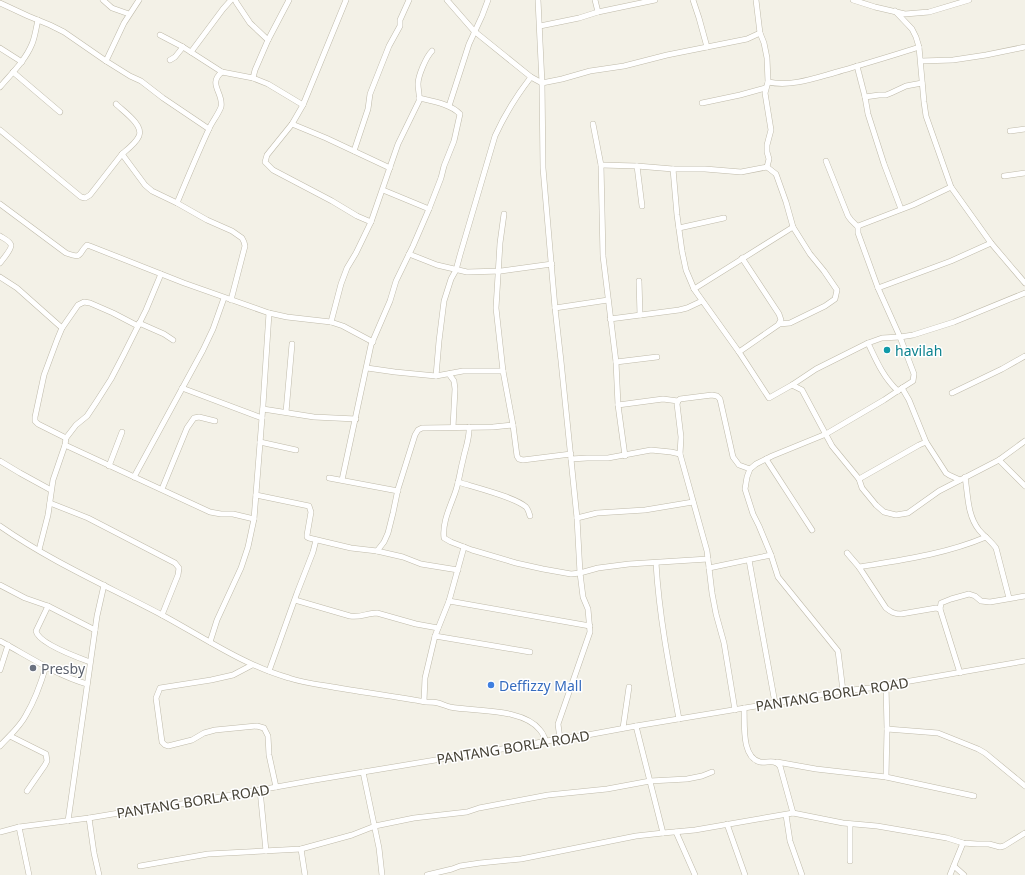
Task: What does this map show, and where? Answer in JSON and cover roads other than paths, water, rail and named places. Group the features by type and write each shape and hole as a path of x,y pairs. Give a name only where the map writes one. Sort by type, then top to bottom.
{"street":[{"path":"103,0 112,8 129,14"},
{"path":"106,61 129,14 139,0"},
{"path":"191,52 231,0"},
{"path":"235,0 250,23 268,40"},
{"path":"254,78 255,70 268,40 289,0"},
{"path":"346,0 303,105 292,124 267,155 265,162 274,170 357,216 371,222"},
{"path":"354,151 368,109 370,94 400,26 400,20 409,0"},
{"path":"447,0 474,31 531,77 542,82 747,39 760,33"},
{"path":"450,106 468,44 488,0"},
{"path":"538,0 542,82 543,168 555,308 577,518 580,573 590,626 590,632 558,724 560,739"},
{"path":"596,0 598,12"},
{"path":"540,26 655,0"},
{"path":"693,0 707,47"},
{"path":"756,0 760,33 767,58 768,82 765,88 765,99 771,130 767,145 769,159 767,167"},
{"path":"853,0 905,14 929,12 969,0"},
{"path":"0,3 64,32 106,61 141,81 163,98 209,129"},
{"path":"895,12 912,29 916,37 921,61 926,116 951,186 991,243 1025,283"},
{"path":"0,87 22,62 31,45 38,20"},
{"path":"160,35 183,47 222,72 254,78 268,84 303,105"},
{"path":"170,60 175,57 183,47"},
{"path":"768,82 784,84 807,80 919,47"},
{"path":"921,61 953,60 1025,47"},
{"path":"0,48 22,62"},
{"path":"331,322 341,284 347,268 371,222 398,144 419,98 418,84 423,67 432,51"},
{"path":"857,66 868,114 901,209"},
{"path":"13,72 60,112"},
{"path":"177,203 209,129 221,106 215,84 218,76 222,72"},
{"path":"436,376 444,301 451,279 456,270 495,136 518,93 531,77"},
{"path":"865,97 891,93 906,86 922,83"},
{"path":"702,103 765,88"},
{"path":"342,480 373,342 390,302 396,281 429,209 454,141 459,121 460,114 450,106 419,98"},
{"path":"0,130 81,197 86,198 122,154 135,142 141,130 138,125 116,104"},
{"path":"292,124 390,168"},
{"path":"593,124 601,165 603,256 616,362 618,404 625,456"},
{"path":"1010,131 1025,129"},
{"path":"122,154 145,185 152,191 207,220 232,231 242,238 245,246 231,300"},
{"path":"826,161 848,216 858,227 858,233 878,288 900,337 914,377 911,383 826,434 756,464 750,469 745,489 753,514 771,555 778,577 838,651 843,691"},
{"path":"601,165 741,172 767,167 776,174 784,195 793,228 837,290 837,293 835,299 825,306 790,323 779,324 739,352"},
{"path":"637,166 642,206"},
{"path":"672,169 682,251 686,270 694,289 739,352 769,398 816,369 868,343 882,338 913,335 954,322 1025,293"},
{"path":"1004,176 1025,173"},
{"path":"858,227 864,223 912,205 951,186"},
{"path":"383,190 429,209"},
{"path":"1,207 66,253 78,256 85,248 90,246 224,298 269,313 287,317 331,322 343,326 373,342"},
{"path":"504,214 501,230 496,308 503,371 517,456 519,459 523,460 571,456 608,458 652,450 680,454"},
{"path":"679,228 724,218"},
{"path":"694,289 742,258 793,228"},
{"path":"0,236 10,243 11,246 0,263"},
{"path":"878,288 951,261 991,243"},
{"path":"409,254 438,265 467,272 498,271 552,264"},
{"path":"742,258 779,314 781,320 779,324"},
{"path":"39,550 45,529 53,480 66,438 76,425 87,416 124,354 146,310 160,274"},
{"path":"0,277 16,288 62,328"},
{"path":"638,281 640,315"},
{"path":"134,477 213,329 224,298"},
{"path":"555,308 608,300"},
{"path":"610,319 684,309 702,301"},
{"path":"66,438 38,424 35,421 35,417 44,375 62,328 78,305 84,302 90,302 164,334 173,340"},
{"path":"210,642 217,620 241,568 248,547 254,519 269,313"},
{"path":"868,343 879,367 890,384 900,389 909,400 926,442 946,473 960,480"},
{"path":"286,412 292,344"},
{"path":"952,393 1025,356"},
{"path":"616,362 657,358"},
{"path":"367,368 436,376 463,371 503,371"},
{"path":"450,374 454,381 455,389 453,427"},
{"path":"792,385 802,390 832,446 859,479 862,488 884,512 896,515 908,514 940,491 999,460 1025,441"},
{"path":"182,388 262,418"},
{"path":"618,404 663,399 678,401 680,399 712,395 717,396 720,399 733,457 739,465 750,469"},
{"path":"678,401 677,404 681,437 680,454 708,559 712,594 724,642 735,710"},
{"path":"263,409 314,417 356,419"},
{"path":"162,489 187,428 194,418 199,417 215,421"},
{"path":"377,551 384,542 388,533 394,513 398,491 415,435 418,430 422,428 493,427 513,425"},
{"path":"469,427 467,444 458,482 443,530 444,538 451,542 516,563 571,574 598,568 708,559"},
{"path":"109,466 122,432"},
{"path":"260,442 296,450"},
{"path":"859,479 926,442"},
{"path":"65,445 210,512 233,514 254,519"},
{"path":"766,459 812,530"},
{"path":"999,460 1025,486"},
{"path":"0,461 51,490"},
{"path":"965,477 972,517 979,530 996,548 1009,598"},
{"path":"329,478 398,491"},
{"path":"458,482 504,496 520,503 527,508 530,516"},
{"path":"256,496 309,506 311,512 307,537 351,548 377,551 403,557 421,564 458,570"},
{"path":"577,518 597,513 645,510 693,502"},
{"path":"50,503 88,518 176,563 179,568 178,575 162,615"},
{"path":"0,526 39,550 162,615 252,665 291,679 308,683 424,702 440,703 449,707 491,711 526,719 539,728 546,741"},
{"path":"859,567 932,554 971,543 986,537"},
{"path":"269,671 313,552 316,540"},
{"path":"424,702 425,678 435,636 449,601 464,547"},
{"path":"847,553 859,567 886,608 890,611 895,614 900,614 936,608 940,609"},
{"path":"709,568 771,555"},
{"path":"749,560 775,703"},
{"path":"656,563 660,607 679,719"},
{"path":"0,585 25,598 48,606 95,630"},
{"path":"68,821 97,616 104,585"},
{"path":"960,673 940,609 941,603 969,594 975,596 981,601 990,602 1025,596"},
{"path":"295,600 350,616 356,617 377,613 416,624 438,628"},
{"path":"449,601 590,626"},
{"path":"48,606 36,631 39,637 54,646 90,662"},
{"path":"435,636 530,652"},
{"path":"0,641 76,681 87,684"},
{"path":"0,670 8,645"},
{"name":"PANTANG BORLA ROAD","path":"0,832 202,801 363,772 1025,661"},
{"path":"252,665 233,675 160,688 156,698 162,742 168,746 192,740 204,733 215,730 257,726 264,728 268,736 269,755 276,787"},
{"path":"0,746 18,728 26,716 38,690 46,666"},
{"path":"886,685 886,777"},
{"path":"623,728 629,687"},
{"path":"744,708 746,745 750,756 760,762 777,762 816,769 886,777 974,796"},
{"path":"636,726 663,833"},
{"path":"887,729 938,733 978,749 1025,786"},
{"path":"10,736 46,754 47,761 45,765 27,791"},
{"path":"777,762 780,766 793,813"},
{"path":"363,772 375,826 382,875"},
{"path":"140,866 208,854 301,849 352,835 375,826 414,818 467,812 479,808 534,798 607,789 650,781 687,779 712,772"},
{"path":"260,790 266,851"},
{"path":"427,875 470,864 521,859 616,840 694,830 793,813 843,823 877,826 947,838 963,843 989,844 1000,847 1004,846 1025,832"},
{"path":"786,815 790,841 802,875"},
{"path":"90,818 94,853 99,875"},
{"path":"727,824 745,875"},
{"path":"850,824 850,861"},
{"path":"19,828 29,875"},
{"path":"676,832 695,875"},
{"path":"950,875 963,843"},
{"path":"301,849 305,875"},
{"path":"954,866 964,875"}],"place":[{"name":"havilah","path":"887,350"},
{"name":"Presby","path":"33,668"},
{"name":"Deffizzy Mall","path":"491,685"}]}
